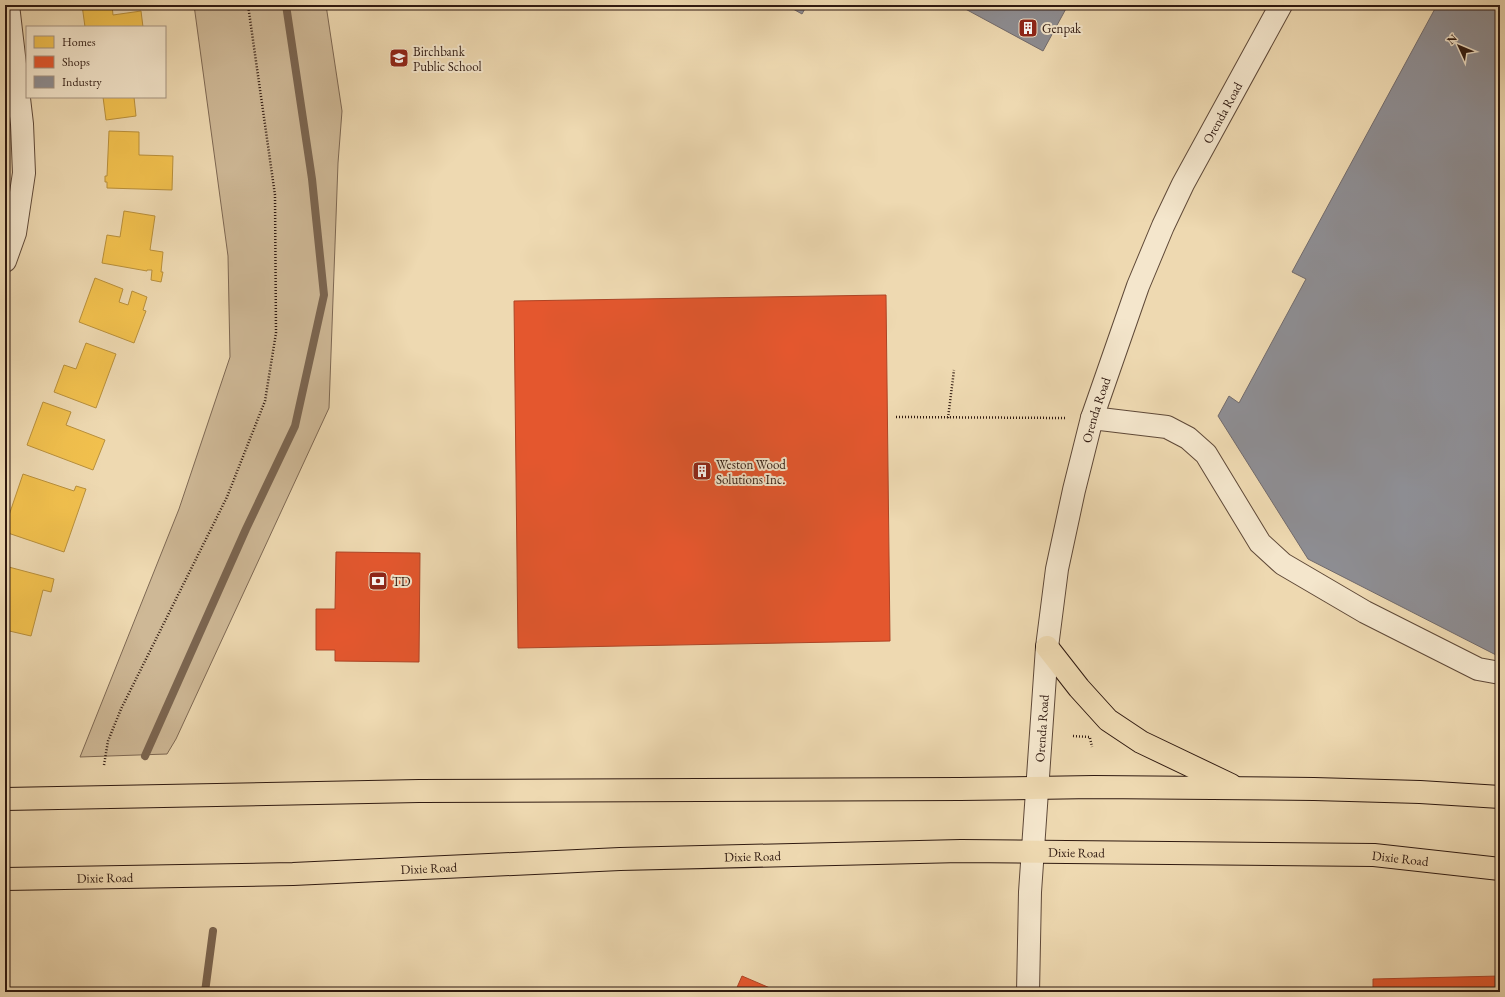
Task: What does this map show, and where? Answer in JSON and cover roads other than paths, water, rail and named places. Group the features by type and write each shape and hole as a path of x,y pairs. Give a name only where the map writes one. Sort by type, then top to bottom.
{"main road":[{"path":"1047,647 1079,688 1108,720 1140,742 1236,788"},
{"path":"5,799 419,791 1037,788 1236,788 1420,792 1500,797"},
{"name":"Dixie Road","path":"14,879 293,874 620,860 961,851 1374,855 1500,869"},
{"path":"5,891 14,879"}],"street":[{"path":"5,260 15,233 24,173 22,124 8,5"},
{"name":"Orenda Road","path":"1028,992 1030,892 1047,647 1057,570 1074,490 1092,418 1138,286 1163,226 1183,184 1281,5"},
{"path":"1092,418 1167,427 1188,438 1206,454 1260,543 1283,564 1365,612 1398,629 1478,669 1500,673"}],"waterway":[{"path":"145,756 246,529 295,426 324,295 312,179 286,5"},
{"path":"205,992 213,931"}],"place":[{"name":"Genpak","path":"1028,28"},
{"name":"Birchbank Public School","path":"399,58"},
{"name":"Weston Wood Solutions Inc.","path":"702,471"},
{"name":"TD","path":"378,581"}]}
